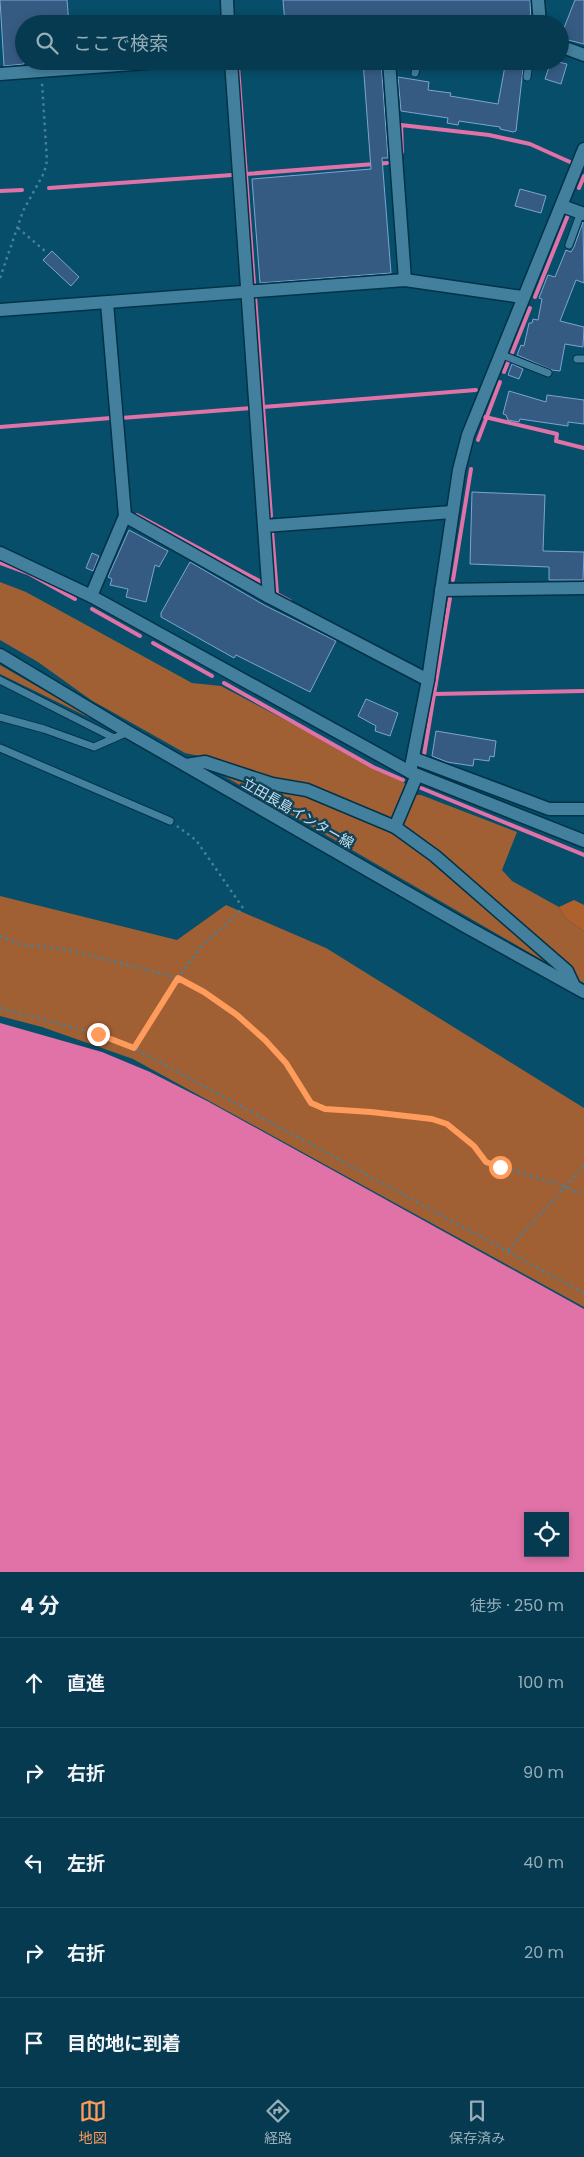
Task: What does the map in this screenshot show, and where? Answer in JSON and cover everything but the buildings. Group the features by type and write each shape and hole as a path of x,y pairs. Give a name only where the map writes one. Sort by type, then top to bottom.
{"street":[{"path":"227,0 228,15"},
{"path":"538,0 539,15"},
{"path":"569,49 584,54"},
{"path":"0,74 54,70"},
{"path":"232,70 270,596"},
{"path":"390,70 405,280"},
{"path":"395,827 414,774 413,758 428,680 452,512 468,435 522,297 562,206 584,149"},
{"path":"562,206 582,213"},
{"path":"0,310 405,280 522,297"},
{"path":"91,596 125,516 107,302"},
{"path":"266,526 452,512"},
{"path":"125,516 428,680"},
{"path":"0,553 91,596 414,774 584,841"},
{"path":"441,590 584,588"},
{"name":"立田長島インター線","path":"0,655 128,732 465,926 579,989"},
{"path":"413,758 549,809 584,809"},
{"path":"186,765 206,762 272,784 307,790 395,827 435,856 567,971 579,989"}],"lane":[{"path":"527,77 528,70"},
{"path":"569,245 582,213"},
{"path":"499,354 548,373"},
{"path":"0,680 114,738"},
{"path":"0,716 94,747 128,732"},
{"path":"0,748 170,821"}],"path":[{"path":"0,278 23,212 44,174 47,161 41,71"},
{"path":"18,228 45,251"},
{"path":"134,1048 178,978 200,948 243,908 196,840 170,821"},
{"path":"0,936 19,944 70,950 178,978 204,992 237,1015 265,1040 286,1063 311,1103 325,1109 432,1119 447,1124 474,1146 486,1162 564,1186 573,1192 584,1193"},
{"path":"0,1008 98,1034 134,1048 584,1293"},
{"path":"508,1250 584,1166"}],"shaded area":[{"path":"0,582 26,592 192,683 221,686 403,782 408,786 394,816 387,819 213,759 185,753 91,700 38,662 0,640"},
{"path":"0,665 90,717 90,718 0,674"},
{"path":"212,769 304,792 395,831 434,860 561,971"},
{"path":"416,795 421,795 517,832 502,870 512,881 559,907 566,919 584,931 584,983 578,980 568,967 503,912 485,891 403,825"},
{"path":"0,896 177,940 226,905 326,948 584,1108 584,1307 133,1059 42,1027 0,1016"},
{"path":"574,900 584,905 584,931 566,919 559,907"},
{"path":"0,1023 102,1052 150,1072 209,1102 584,1309 584,1572 0,1572"}],"waterway":[{"path":"238,70 254,284"},
{"path":"402,152 401,125 489,135 530,144 570,162"},
{"path":"246,174 387,163"},
{"path":"49,188 232,175"},
{"path":"579,188 584,176"},
{"path":"0,191 22,190"},
{"path":"535,297 568,215"},
{"path":"255,296 271,516"},
{"path":"512,353 530,308"},
{"path":"504,372 508,362"},
{"path":"478,440 500,382"},
{"path":"263,407 476,390"},
{"path":"121,418 252,408"},
{"path":"485,417 557,434 556,441 584,448"},
{"path":"0,427 111,418"},
{"path":"453,580 471,469"},
{"path":"137,515 265,584"},
{"path":"272,531 277,594 290,601"},
{"path":"0,563 28,573 75,599"},
{"path":"424,755 450,598"},
{"path":"92,609 140,636"},
{"path":"153,643 212,676"},
{"path":"224,683 373,767 403,780"},
{"path":"434,694 584,691"},
{"path":"421,788 584,855"}],"route":[{"path":"98,1034 134,1048 178,978 204,992 237,1015 265,1040 286,1063 311,1103 325,1109 432,1119 447,1124 474,1146 486,1162 500,1167"}]}
